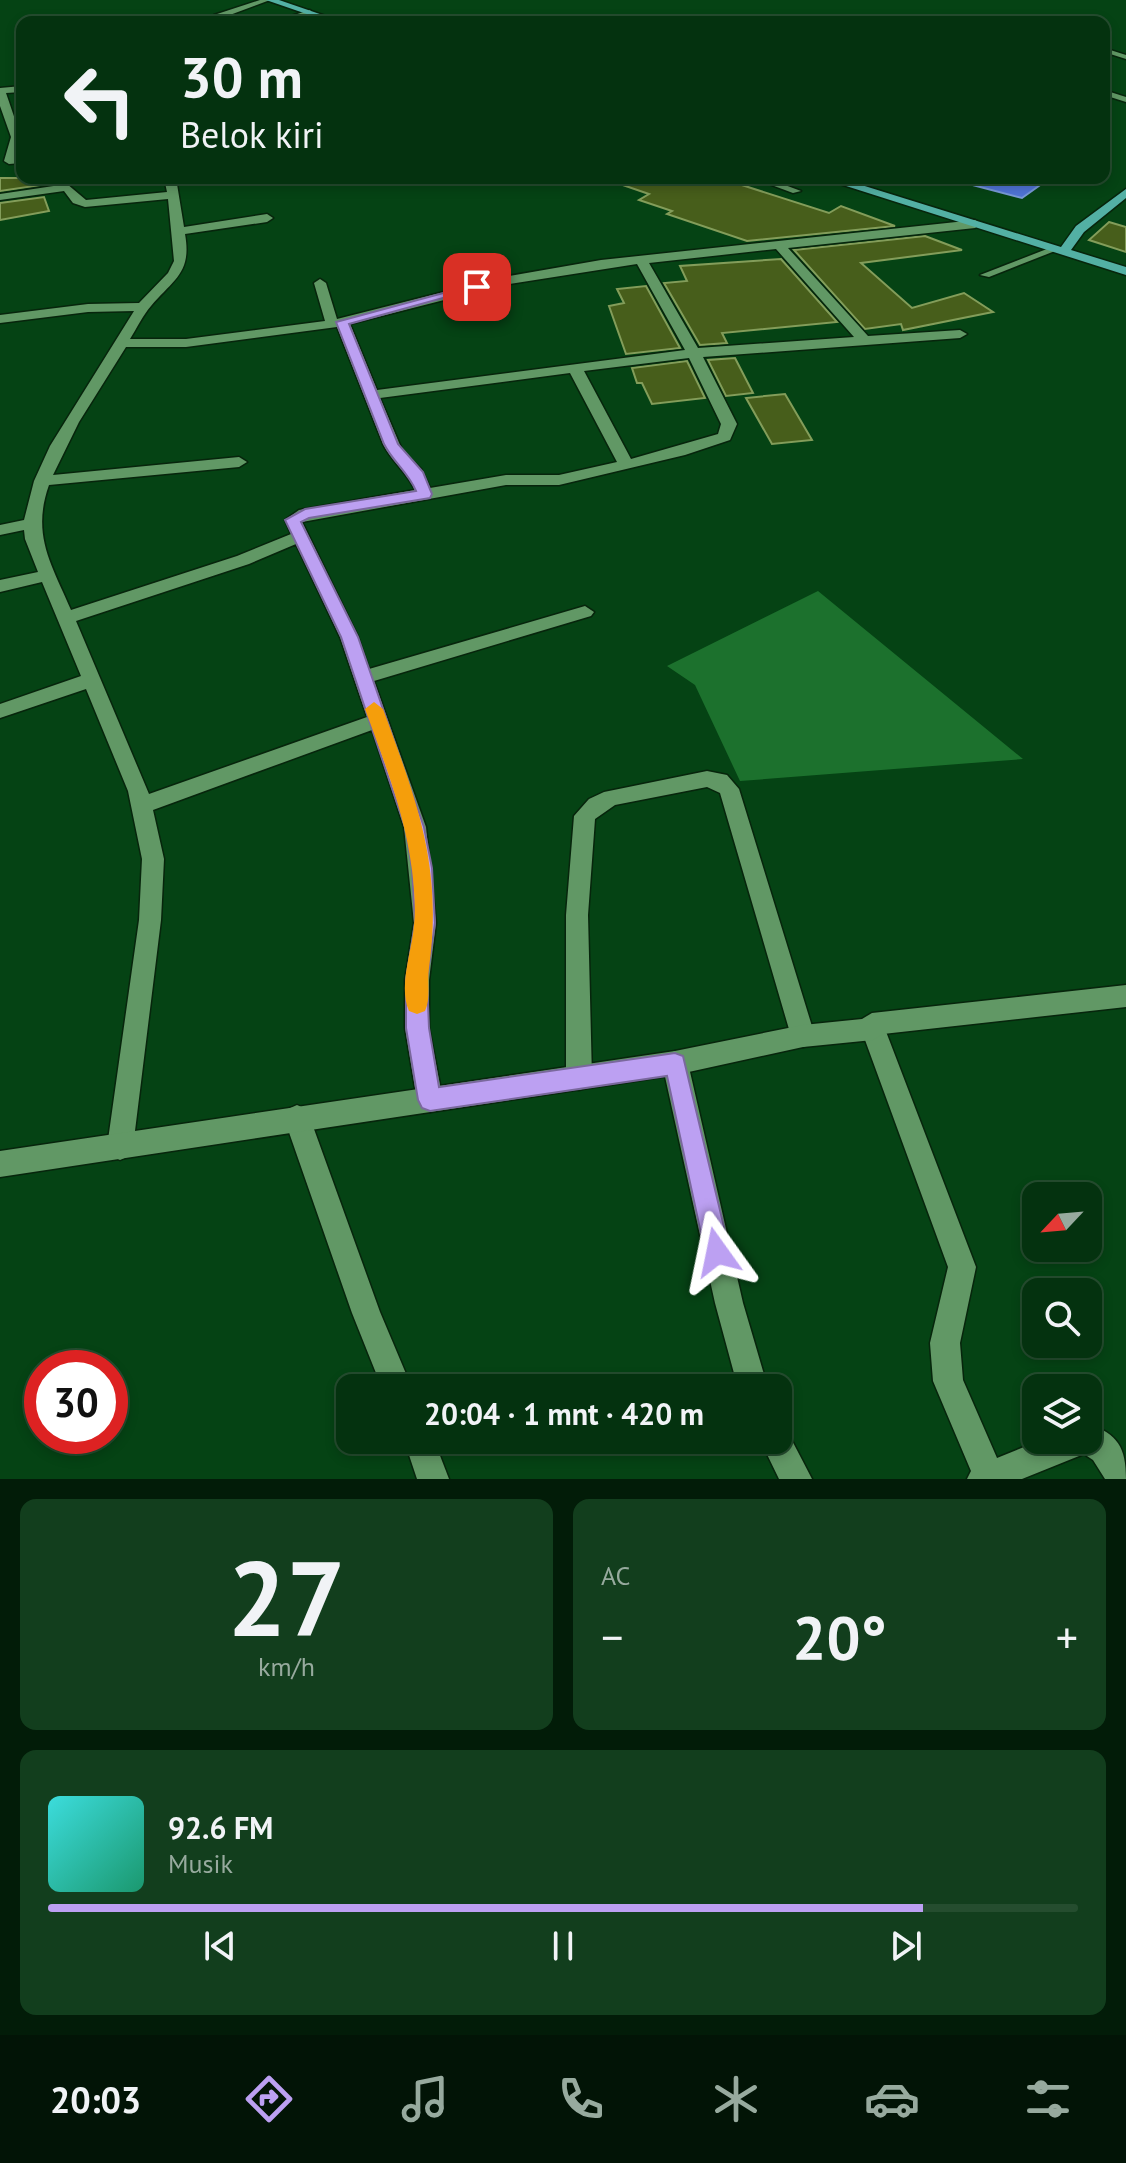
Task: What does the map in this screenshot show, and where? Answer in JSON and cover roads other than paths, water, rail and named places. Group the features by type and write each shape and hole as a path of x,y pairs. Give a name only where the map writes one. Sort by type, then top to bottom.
{"main road":[{"path":"269,0 322,16"},
{"path":"846,184 1126,271"},
{"path":"1059,250 1126,192"}],"street":[{"path":"0,91 16,142 10,161 0,170"},
{"path":"0,133 15,131"},
{"path":"0,197 67,187 77,201 85,204 171,186 180,231 181,266 143,307 56,449 42,481 31,524 33,539 93,679 142,805 153,859 154,885 120,1147"},
{"path":"180,231 267,218"},
{"path":"121,343 216,340 337,323 542,273 975,224"},
{"path":"781,247 865,342"},
{"path":"430,1100 417,1028 417,980 425,923 422,868 415,827 349,637 293,520 305,514 506,480 559,480 719,441 729,433 725,416 694,353 642,261"},
{"path":"320,283 391,444 396,454 415,472 425,494"},
{"path":"0,319 88,308 143,307"},
{"path":"371,395 694,353 960,334"},
{"path":"575,368 625,463"},
{"path":"42,481 239,462"},
{"path":"0,530 31,524"},
{"path":"66,618 243,560 299,537"},
{"path":"0,586 48,575"},
{"path":"361,678 585,612"},
{"path":"0,711 93,679"},
{"path":"142,805 379,720"},
{"path":"579,1078 577,915 585,816 596,805 611,798 707,779 720,781 729,789 803,1036"},
{"path":"1045,1454 986,1478 948,1381 945,1343 962,1267 872,1024 986,1009 1126,996"},
{"path":"0,1164 675,1063 803,1036 873,1029"},
{"path":"675,1063 729,1303 749,1374"},
{"path":"297,1118 366,1313 391,1374"},
{"path":"1102,1448 1123,1479"},
{"path":"424,1454 433,1479"},
{"path":"783,1454 796,1479"}],"lane":[{"path":"216,16 269,0"},
{"path":"296,16 310,12"},
{"path":"775,184 796,191"},
{"path":"985,275 1059,250"}],"water":[{"path":"969,184 1042,184 1022,198"}]}
